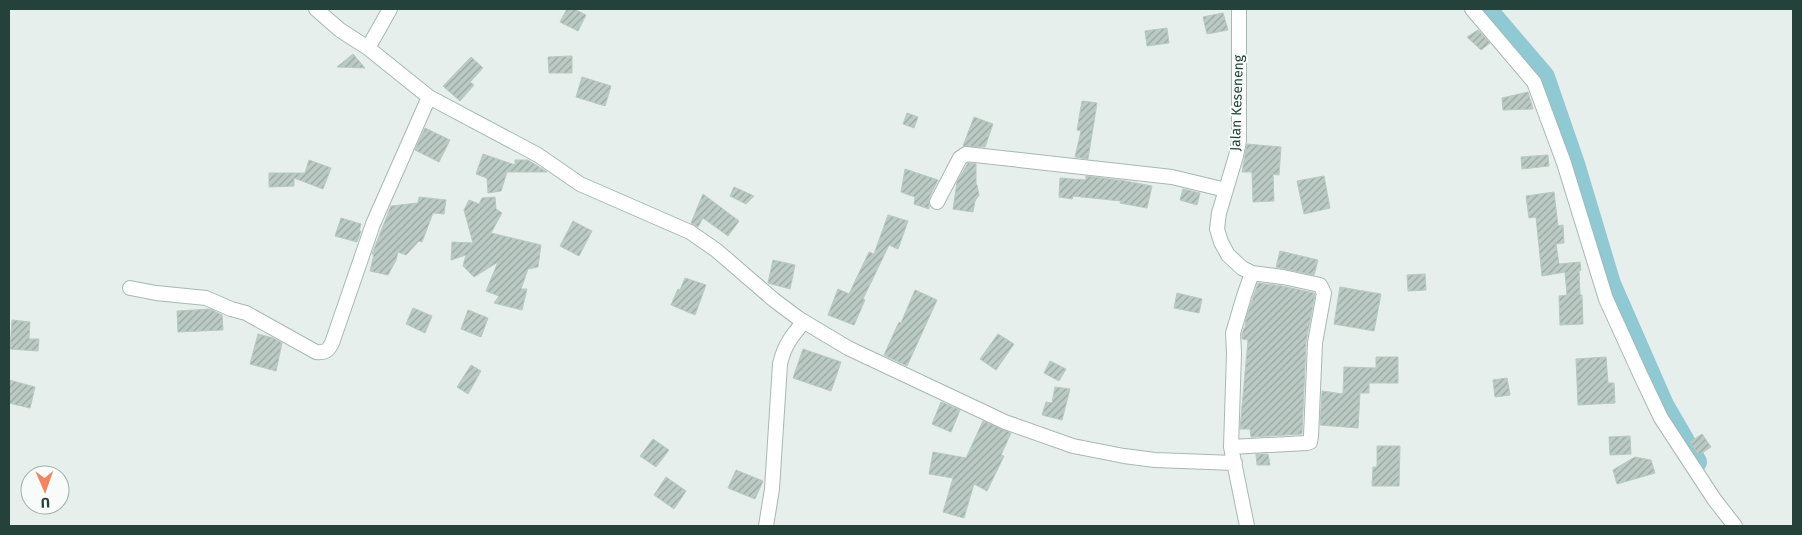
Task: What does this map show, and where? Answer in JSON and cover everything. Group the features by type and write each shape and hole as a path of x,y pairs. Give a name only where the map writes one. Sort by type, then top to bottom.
{"street":[{"path":"316,9 340,30 368,48 429,97 538,155 580,184 690,232 716,250 774,300 804,322 848,348 1006,422 1073,446 1155,460 1235,463"},
{"path":"368,48 390,9"},
{"name":"Jalan Keseneng","path":"1239,9 1238,141 1217,223 1221,242 1232,259 1252,273"},
{"path":"1472,9 1534,82 1564,163 1606,299 1661,418 1714,499 1735,526"},
{"path":"130,288 156,293 206,298 231,309 246,313 316,352 323,353 329,350 373,224 429,97"},
{"path":"938,202 960,158 966,154 1172,177 1226,190"},
{"path":"1232,447 1310,442 1315,343 1324,300 1324,293 1320,285 1252,273 1244,296 1233,333 1232,447 1247,526"},
{"path":"766,526 772,489 780,364 783,351 790,337 804,322"}],"building":[{"path":"567,9 574,9 586,15 578,31 560,22"},
{"path":"1223,13 1228,30 1207,34 1203,17"},
{"path":"1167,28 1169,43 1147,46 1145,31"},
{"path":"1478,30 1490,43 1481,50 1467,37"},
{"path":"353,54 365,68 337,67"},
{"path":"572,56 572,73 549,73 548,57"},
{"path":"471,57 483,68 470,82 474,85 460,101 443,86"},
{"path":"582,77 611,86 605,106 576,97"},
{"path":"1528,92 1533,109 1503,110 1502,98"},
{"path":"1082,101 1097,103 1088,159 1075,157 1081,131 1077,130"},
{"path":"907,113 918,117 914,128 903,124"},
{"path":"974,117 993,124 985,147 963,146"},
{"path":"425,128 450,140 439,162 415,150"},
{"path":"1247,144 1281,147 1279,175 1273,174 1274,201 1253,202 1252,172 1242,172"},
{"path":"483,154 515,165 515,160 528,160 547,172 507,172 501,191 488,193 487,178 476,174"},
{"path":"1548,155 1549,166 1522,169 1521,157"},
{"path":"309,160 331,168 323,189 294,178 294,186 269,187 269,173 305,173"},
{"path":"968,163 976,164 976,184 979,195 975,201 973,212 953,209 957,182"},
{"path":"905,169 938,180 929,198 929,209 914,204 915,197 901,192"},
{"path":"1086,176 1152,186 1147,208 1120,203 1121,201 1073,196 1072,199 1059,197 1060,178 1086,180"},
{"path":"1324,176 1330,208 1304,214 1297,181"},
{"path":"734,187 754,196 746,204 730,196"},
{"path":"1183,189 1200,193 1197,205 1180,200"},
{"path":"1554,192 1558,226 1563,225 1564,243 1556,244 1559,264 1580,262 1580,295 1582,295 1583,324 1560,325 1559,296 1567,295 1565,272 1542,276 1536,217 1529,218 1526,196"},
{"path":"703,194 739,221 728,236 703,218 698,227 691,223"},
{"path":"419,197 446,200 444,214 433,213 422,242 419,241 406,255 398,252 388,275 370,271 374,254 372,254 391,206 418,203"},
{"path":"495,197 496,209 502,213 491,233 541,245 538,267 528,269 521,289 527,289 522,310 494,303 499,296 486,291 498,262 474,277 463,266 466,255 451,260 452,242 473,243 464,210 469,200 479,204 482,198"},
{"path":"888,215 908,221 898,249 889,245 863,299 865,300 854,325 828,315 838,289 849,294 869,252 874,254"},
{"path":"341,218 361,224 359,231 361,231 357,242 335,236"},
{"path":"573,221 592,231 579,256 560,246"},
{"path":"1280,251 1318,260 1314,275 1276,267"},
{"path":"773,260 795,265 790,289 768,283"},
{"path":"1425,274 1426,290 1408,291 1407,275"},
{"path":"685,278 706,285 695,315 671,305"},
{"path":"1258,283 1282,286 1315,294 1306,342 1302,434 1251,437 1250,429 1240,429 1248,340 1242,339 1242,334"},
{"path":"1340,287 1381,294 1374,331 1334,324"},
{"path":"915,290 937,300 907,366 884,355 899,322 901,323"},
{"path":"1177,293 1202,299 1199,313 1174,308"},
{"path":"413,308 432,316 425,333 406,324"},
{"path":"210,309 222,315 223,330 178,332 177,311"},
{"path":"468,310 488,318 481,337 461,329"},
{"path":"12,320 30,322 29,339 39,339 38,351 10,349"},
{"path":"258,334 273,338 282,343 276,371 250,364"},
{"path":"998,334 1014,344 996,370 980,359"},
{"path":"803,349 841,362 831,391 793,378"},
{"path":"1376,357 1398,357 1398,383 1369,383 1369,393 1360,393 1358,428 1320,425 1322,391 1343,394 1344,367 1376,368"},
{"path":"1606,357 1608,383 1614,383 1615,403 1578,405 1576,359"},
{"path":"1050,361 1066,369 1059,381 1044,373"},
{"path":"471,365 481,371 468,394 457,387"},
{"path":"1507,378 1510,395 1495,397 1493,380"},
{"path":"9,380 35,387 30,408 9,403"},
{"path":"1055,387 1070,389 1062,420 1042,415 1046,402 1052,403"},
{"path":"941,402 960,410 951,432 932,424"},
{"path":"983,421 1011,433 1001,455 1004,456 987,491 974,484 964,518 943,512 953,478 929,474 933,452 966,458"},
{"path":"1702,434 1711,447 1699,455 1690,442"},
{"path":"1630,436 1631,454 1610,455 1609,437"},
{"path":"653,439 669,450 656,467 640,456"},
{"path":"1377,446 1400,446 1399,486 1372,486 1373,467 1377,467"},
{"path":"1256,454 1268,454 1270,465 1257,465"},
{"path":"1635,457 1651,460 1655,473 1617,484 1613,470"},
{"path":"736,470 763,481 755,499 728,488"},
{"path":"666,477 686,491 674,509 654,495"}],"waterway":[{"path":"1486,9 1544,77 1574,164 1610,284 1663,405 1696,462"}]}
